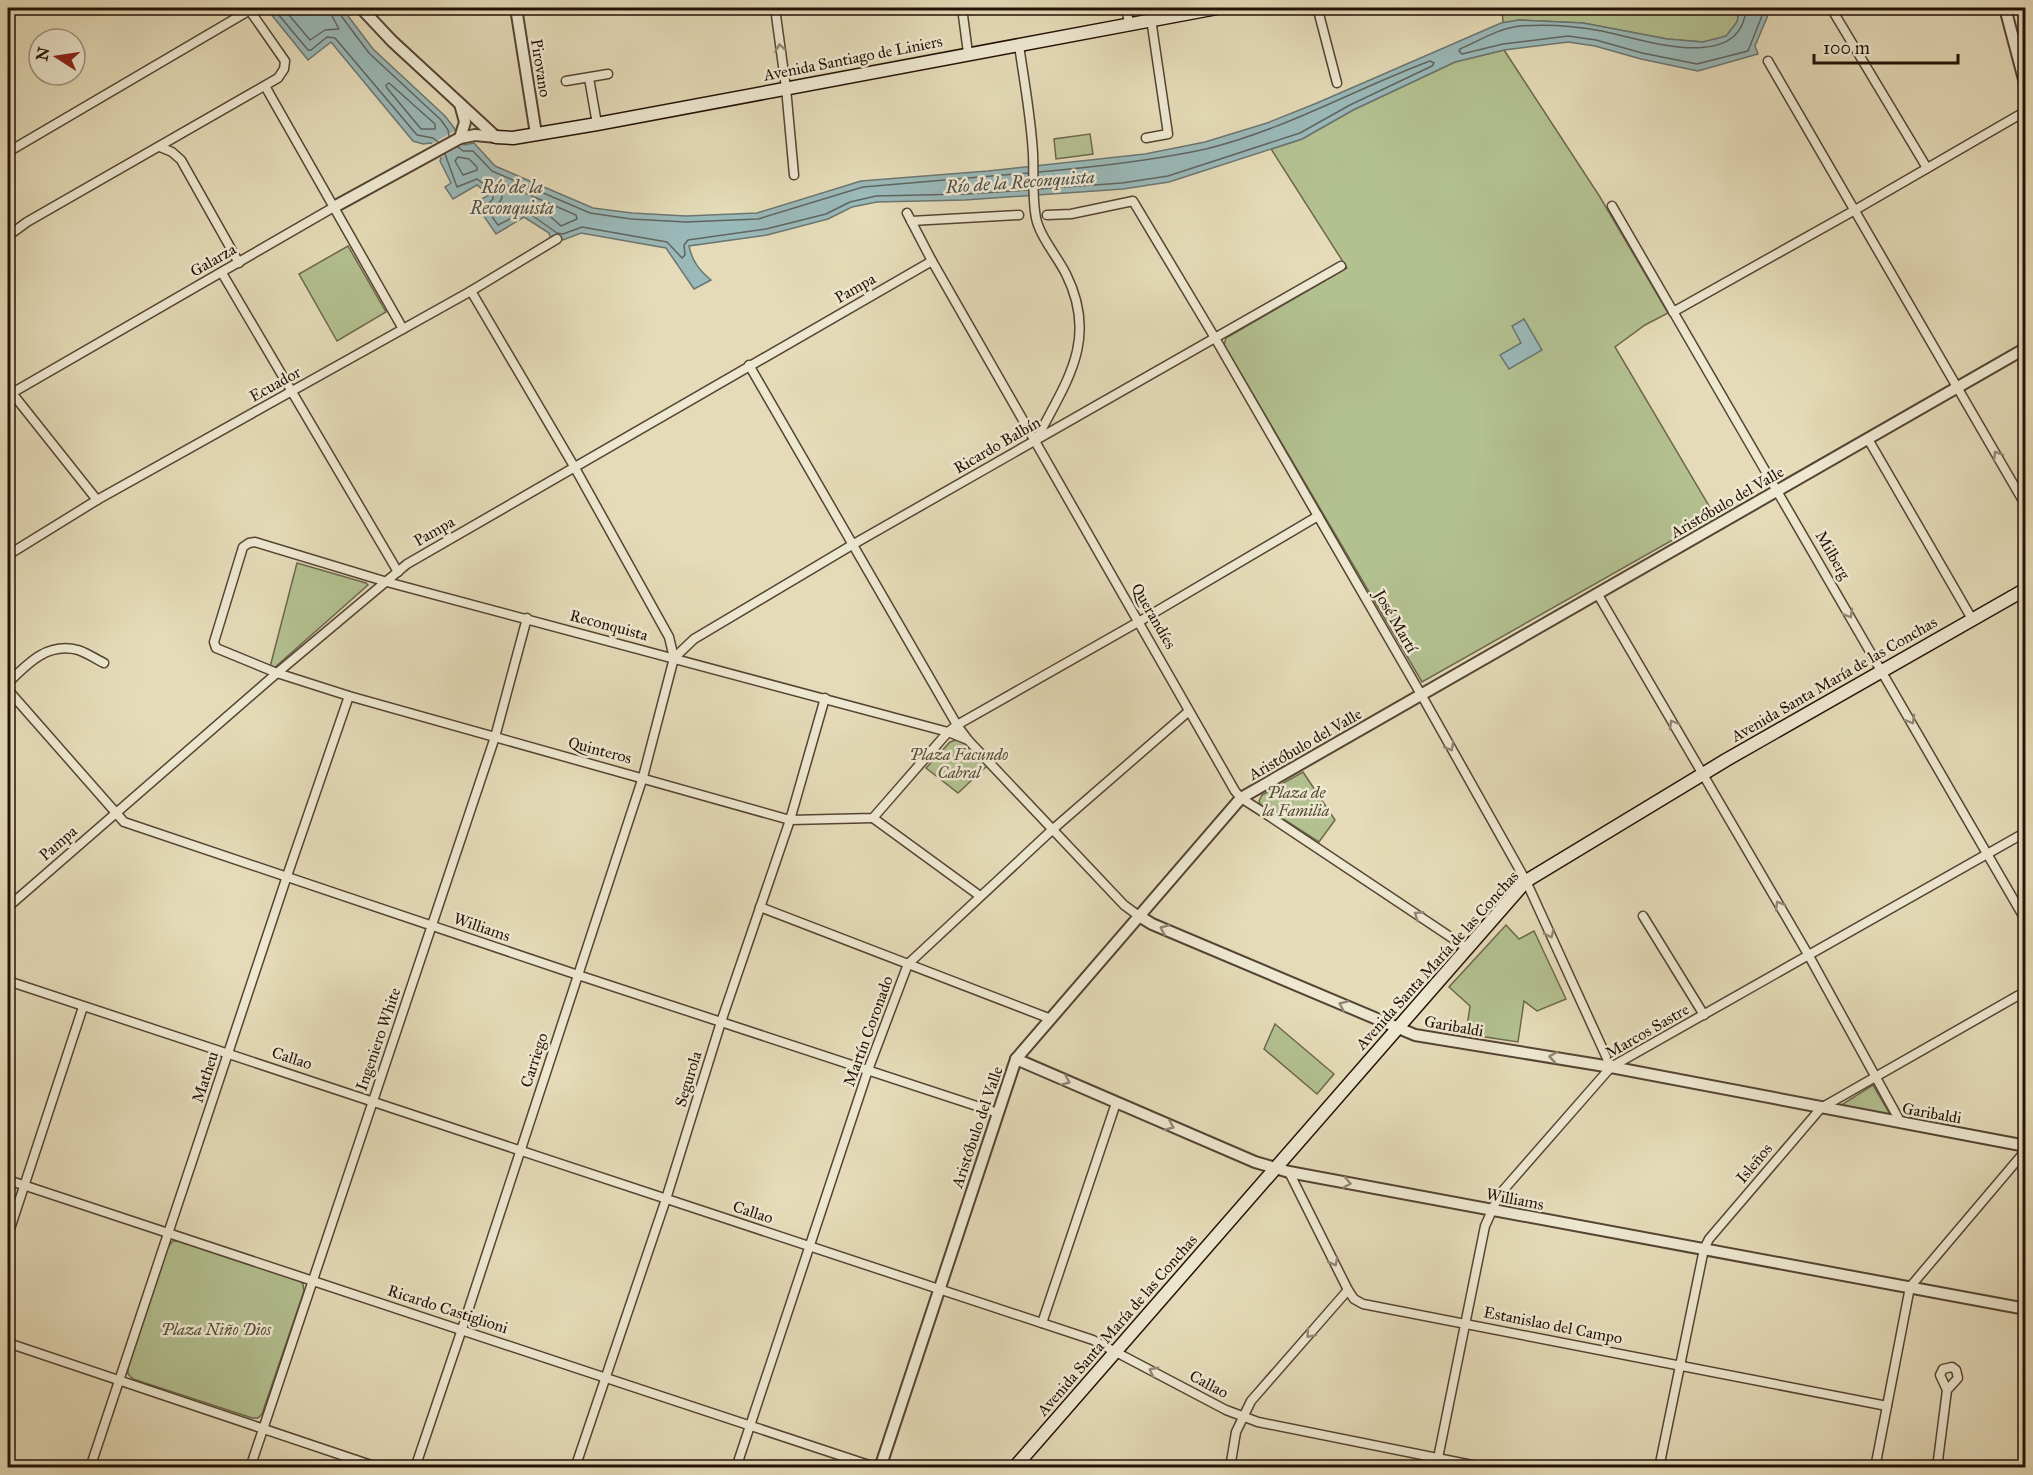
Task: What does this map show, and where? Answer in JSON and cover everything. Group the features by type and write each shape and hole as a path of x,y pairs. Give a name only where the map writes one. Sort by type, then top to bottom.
{"main road":[{"name":"Avenida Santiago de Liniers","path":"496,137 513,138 597,124 1217,8"},
{"name":"Avenida Santa María de las Conchas","path":"1014,1467 1526,881 1882,669 2025,589"}],"street":[{"path":"361,8 392,41 496,137"},
{"name":"Pirovano","path":"516,8 536,134"},
{"path":"775,8 786,88 794,175"},
{"path":"962,8 968,53"},
{"path":"1126,8 1129,23"},
{"path":"1315,8 1319,14 1337,83"},
{"path":"1831,8 1927,168"},
{"path":"2005,8 2025,87"},
{"path":"8,152 249,9 285,61 284,69 278,78 27,222 8,236"},
{"path":"1146,138 1168,134 1151,19"},
{"path":"1019,45 1033,152 1036,220 1066,275 1078,304 1080,322 1079,344 1072,369 1035,441"},
{"path":"1768,61 2025,506"},
{"path":"566,81 608,74"},
{"path":"590,78 597,124"},
{"path":"265,86 403,329"},
{"path":"460,104 465,122 460,138"},
{"path":"1673,312 2025,111"},
{"name":"Avenida Santiago de Liniers","path":"460,138 475,135 496,137"},
{"name":"Galarza","path":"10,391 460,138"},
{"path":"160,147 172,152 181,160 239,263"},
{"name":"José Martí","path":"1047,215 1071,214 1133,201 1318,516 1526,881 1611,1067"},
{"name":"Milberg","path":"1612,206 1882,669 2025,921"},
{"name":"Querandíes","path":"1018,215 909,217 1235,791 1241,798 1467,948"},
{"name":"Ecuador","path":"8,555 97,500 471,291 557,239"},
{"name":"Pampa","path":"8,907 407,564 932,261"},
{"name":"Ricardo Balbín","path":"674,658 694,639 852,545 1341,266"},
{"path":"222,273 398,572"},
{"path":"471,291 575,468 669,637 674,658"},
{"name":"Aristóbulo del Valle","path":"879,1467 1016,1059 1241,798 2025,348"},
{"name":"Garibaldi","path":"749,365 957,725 968,740 1124,905 1152,924 1415,1035 1611,1067 2025,1148"},
{"path":"10,391 97,500"},
{"path":"1868,439 1972,619"},
{"path":"980,896 873,818 948,732 1318,516"},
{"name":"Reconquista","path":"216,648 214,642 243,547 255,542 387,582 825,698 948,732 968,740"},
{"path":"1597,593 1809,956 1901,1123"},
{"name":"Ingeniero White","path":"250,1467 495,737 527,618"},
{"path":"8,683 35,657 50,651 66,648 79,650 104,663"},
{"name":"Quinteros","path":"216,648 278,673 349,696 790,820 873,818"},
{"name":"Carriego","path":"415,1467 643,777 674,658"},
{"name":"Williams","path":"8,690 124,822 998,1113"},
{"name":"Matheu","path":"90,1467 349,696"},
{"name":"Segurola","path":"574,1467 666,1199 721,1022 790,820 825,698"},
{"name":"Martín Coronado","path":"736,1467 868,1070 908,964 1052,830 1189,711"},
{"name":"Marcos Sastre","path":"1436,1467 1485,1226 1492,1210 1499,1195 1611,1067 2025,832"},
{"path":"760,908 1051,1019"},
{"path":"1643,916 1704,1015"},
{"name":"Callao","path":"8,981 1093,1340 1226,1410 1258,1422 1487,1467"},
{"name":"Isleños","path":"1659,1467 1704,1249 1709,1239 1821,1108 2025,991"},
{"path":"8,1235 83,1007"},
{"name":"Williams","path":"1016,1059 1255,1162 1289,1172 2025,1309"},
{"path":"1042,1323 1116,1103"},
{"path":"1875,1467 1911,1287 2025,1148"},
{"name":"Estanislao del Campo","path":"1289,1172 1348,1290 1354,1299 1363,1304 1887,1407"},
{"name":"Ricardo Castiglioni","path":"8,1179 879,1467"},
{"path":"1230,1467 1236,1432 1251,1401 1348,1290"},
{"path":"8,1343 380,1467"},
{"path":"1937,1467 1947,1390"}],"green space":[{"path":"1502,8 1740,8 1737,22 1726,37 1703,42 1667,39 1583,23 1519,20 1503,23"},
{"path":"1504,50 1600,197 1668,313 1645,325 1615,347 1715,516 1422,682 1224,345 1226,338 1347,268 1271,149 1302,139 1353,110 1455,62"},
{"path":"1090,134 1093,154 1056,159 1054,139"},
{"path":"348,246 386,312 337,341 299,274"},
{"path":"297,563 368,585 273,669 270,667"},
{"name":"Plaza Facundo Cabral","path":"959,739 968,742 989,764 958,793 926,768 950,742"},
{"name":"Plaza de la Familia","path":"1303,772 1335,820 1319,842 1260,804 1259,801 1262,795"},
{"path":"1506,925 1519,939 1534,931 1566,999 1537,1011 1524,1001 1518,1042 1466,1034 1470,1006 1449,987"},
{"path":"1275,1024 1334,1074 1317,1094 1264,1049"},
{"path":"1873,1085 1891,1116 1838,1107"},
{"name":"Plaza Niño Dios","path":"173,1241 181,1241 298,1279 303,1284 304,1291 262,1414 258,1418 133,1379 128,1374 128,1367 168,1247"}],"water":[{"name":"Río de la Reconquista","path":"266,8 342,8 373,49 445,116 455,129 454,134 464,145 474,143 495,166 593,208 686,216 757,213 861,181 988,171 1145,154 1205,142 1267,123 1317,103 1501,23 1519,20 1583,23 1667,39 1703,42 1726,36 1737,22 1740,8 1771,8 1755,46 1758,54 1698,71 1595,46 1568,42 1504,50 1455,62 1353,110 1302,139 1169,182 1123,189 965,200 877,202 852,207 828,219 767,235 689,246 697,265 711,280 694,289 666,248 581,233 563,240 550,237 549,233 524,217 496,234 475,203 489,195 477,185 453,199 445,187 451,183 440,161 441,158 431,143 423,144 413,141 331,42 308,60"},
{"path":"1524,319 1542,350 1509,369 1500,355 1521,343 1512,326"}],"pier":[{"path":"456,130 464,144 438,159 430,146 426,147"}]}
